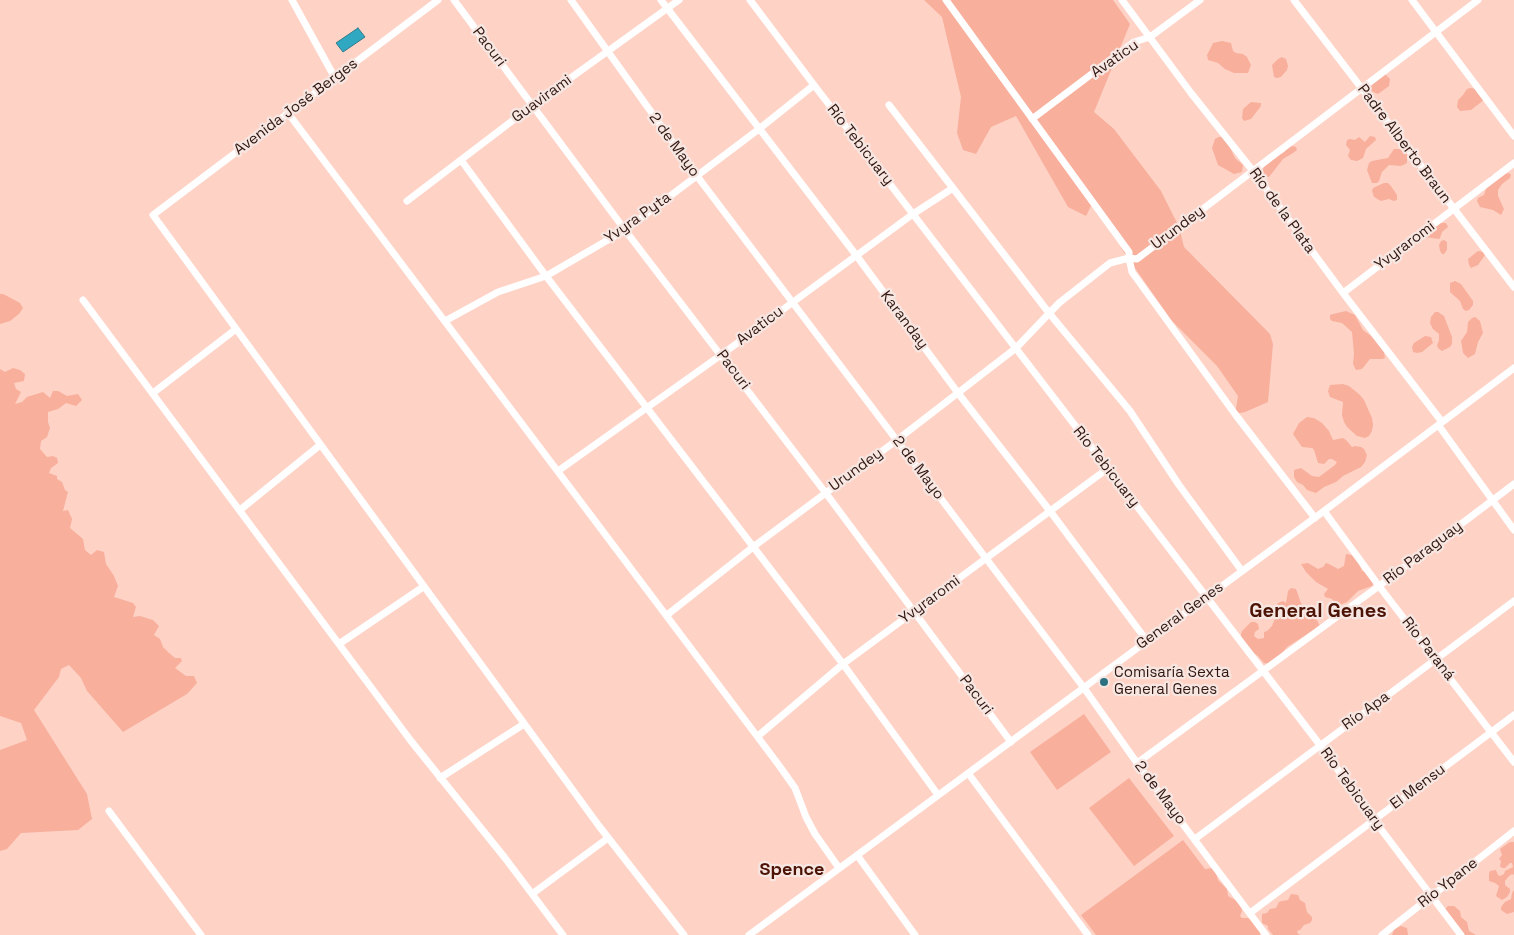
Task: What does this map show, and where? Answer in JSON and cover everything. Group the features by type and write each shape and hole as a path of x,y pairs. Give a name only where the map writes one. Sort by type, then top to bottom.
{"street":[{"path":"292,0 335,78"},
{"name":"Avenida José Berges","path":"236,329 153,215 438,0"},
{"name":"Pacuri","path":"454,0 625,230 826,492 1010,742"},
{"name":"2 de Mayo","path":"571,0 697,176 1084,688 1137,763 1266,935"},
{"name":"Karanday","path":"661,0 1146,640"},
{"name":"Guavirami","path":"407,201 533,105 679,0"},
{"name":"Río Tebicuary","path":"750,0 1320,745 1461,935"},
{"path":"946,0 1129,252 1132,272 1315,518"},
{"name":"Río de la Plata","path":"1122,0 1253,171 1440,424 1514,530"},
{"name":"Avaticu","path":"1032,119 1134,42 1150,37 1200,0"},
{"name":"Padre Alberto Braun","path":"1294,0 1514,287"},
{"path":"1412,0 1514,136"},
{"name":"Urundey","path":"666,615 753,546 897,440 1016,348 1059,303 1110,263 1129,258 1136,259 1478,0"},
{"name":"Yvyra Pyta","path":"445,321 498,292 546,276 625,230 814,85"},
{"path":"889,105 1049,313 1130,411 1179,484 1242,571"},
{"path":"288,113 796,788 806,817 815,834 839,868"},
{"path":"460,160 546,276 843,664 938,795"},
{"name":"Yvyraromi","path":"1343,294 1514,163"},
{"name":"Avaticu","path":"558,471 721,355 913,214 953,188"},
{"path":"83,300 440,778 564,935"},
{"path":"153,393 236,329 608,838 684,935"},
{"name":"General Genes","path":"749,935 1084,688 1146,640 1315,518 1514,368"},
{"path":"240,510 320,445"},
{"name":"Yvyraromi","path":"758,736 843,664 1108,469"},
{"name":"Río Paraguay","path":"1137,763 1379,586 1514,484"},
{"name":"Río Paraná","path":"1324,511 1514,762"},
{"path":"339,644 423,587"},
{"name":"Río Apa","path":"1195,840 1514,600"},
{"name":"El Mensu","path":"1250,913 1514,715"},
{"path":"440,778 524,724"},
{"path":"968,773 1088,935"},
{"path":"109,811 201,935"},
{"name":"Río Ypane","path":"1382,935 1514,831"},
{"path":"532,894 608,838"},
{"path":"857,855 915,935"}],"shaded area":[{"path":"924,0 1113,0 1130,24 1094,112 1114,129 1161,191 1179,227 1184,247 1270,334 1273,344 1268,402 1245,412 1235,414 1238,396 1217,366 1172,321 1123,251 1112,227 1092,204 1086,216 1068,207 1016,116 991,127 976,154 963,150 957,133 961,97 942,17"},
{"path":"1222,41 1231,43 1233,51 1247,57 1251,65 1248,73 1234,73 1218,63 1208,60 1207,55 1213,43"},
{"path":"1282,57 1286,59 1288,66 1281,77 1277,78 1274,77 1272,65"},
{"path":"1385,74 1390,79 1389,86 1378,94 1371,91 1370,87 1372,84"},
{"path":"1470,88 1477,89 1485,99 1471,110 1460,111 1457,107 1458,100"},
{"path":"1251,102 1261,103 1261,106 1251,119 1244,121 1242,118 1243,109"},
{"path":"1370,136 1375,137 1376,140 1366,149 1363,158 1357,161 1351,160 1348,156 1350,150 1346,145 1347,140 1355,140 1359,137 1365,142"},
{"path":"1225,137 1235,158 1243,165 1242,172 1234,174 1218,165 1212,148 1215,139"},
{"path":"1292,146 1296,147 1297,150 1283,159 1269,177 1264,177 1262,173 1264,166 1278,154 1283,153"},
{"path":"1394,149 1406,151 1407,163 1401,166 1389,165 1382,172 1379,181 1372,183 1367,170 1369,163 1388,158"},
{"path":"1509,173 1511,175 1510,178 1498,190 1498,196 1504,209 1501,215 1493,210 1480,207 1477,201 1478,198 1484,195 1490,176"},
{"path":"1388,183 1391,186 1397,195 1397,200 1381,201 1374,197 1373,188"},
{"path":"1441,223 1446,223 1448,227 1442,232 1439,239 1425,237 1426,232"},
{"path":"1444,240 1447,242 1447,250 1442,254 1439,245"},
{"path":"1478,251 1484,252 1485,255 1478,265 1471,268 1468,259"},
{"path":"1455,281 1461,284 1473,301 1473,305 1469,310 1463,309 1460,301 1450,292 1450,283"},
{"path":"0,294 20,303 23,308 10,321 0,324"},
{"path":"1346,311 1355,315 1363,330 1371,336 1384,352 1385,358 1370,359 1362,369 1356,370 1353,364 1352,332 1342,323 1330,319 1330,315"},
{"path":"1435,312 1444,316 1452,337 1450,347 1442,351 1437,346 1439,334 1430,323 1431,317"},
{"path":"1475,317 1480,321 1483,333 1475,354 1468,358 1463,353 1461,341 1467,332 1468,322"},
{"path":"1425,336 1431,337 1433,343 1422,352 1413,352 1412,347 1414,343"},
{"path":"13,368 25,374 24,381 14,383 16,389 21,392 15,404 22,402 27,397 43,392 50,398 53,391 58,391 67,396 78,394 82,400 76,406 66,403 58,409 48,412 50,428 47,437 41,441 40,449 47,457 53,456 57,458 58,463 51,468 49,473 57,476 57,479 62,482 65,490 68,492 63,511 68,510 72,519 70,528 83,539 85,550 91,555 97,550 104,552 106,564 118,586 114,597 133,603 136,607 133,617 140,616 153,620 159,626 154,635 160,639 163,647 169,653 175,658 181,658 182,661 175,668 186,676 194,676 197,683 187,694 123,732 87,691 81,678 69,665 61,669 59,677 34,710 87,794 92,819 78,830 21,833 7,849 0,851 0,750 27,740 21,723 0,716 0,369 5,372"},
{"path":"1343,384 1349,386 1360,395 1372,418 1372,431 1365,438 1357,436 1347,427 1342,415 1343,402 1330,397 1328,391 1330,385"},
{"path":"1307,417 1314,418 1322,423 1329,431 1333,440 1343,438 1352,447 1364,449 1367,455 1361,467 1316,493 1307,490 1297,482 1294,477 1294,470 1301,468 1312,476 1319,477 1337,462 1329,459 1324,464 1318,463 1314,450 1302,447 1293,434 1299,423"},
{"path":"1346,554 1352,555 1357,559 1362,571 1369,573 1374,582 1372,586 1358,591 1347,602 1340,605 1336,604 1332,599 1325,597 1324,594 1328,589 1316,582 1301,564 1308,563 1318,569 1326,563 1338,569 1344,566"},
{"path":"1291,588 1296,589 1308,615 1317,620 1320,626 1287,647 1271,664 1264,663 1240,638 1242,631 1251,622 1255,622 1258,624 1259,629 1255,632 1254,636 1258,639 1264,638 1264,632 1272,626 1276,616 1274,609 1278,603 1283,601 1286,603 1288,591"},
{"path":"1084,714 1111,752 1057,790 1030,752"},
{"path":"1129,778 1174,836 1134,866 1089,808"},
{"path":"1183,840 1205,869 1213,868 1215,870 1218,880 1227,889 1228,896 1241,905 1242,911 1240,916 1248,918 1259,927 1260,935 1096,935 1081,915"},
{"path":"1510,842 1514,842 1514,875 1509,876 1505,881 1505,885 1510,889 1510,892 1502,900 1496,896 1499,886 1489,881 1489,874 1490,871 1496,870 1500,876 1513,867 1512,863 1510,863 1505,868 1502,868 1499,859 1502,855 1500,849"},
{"path":"1514,890 1514,912 1507,914 1501,910 1501,907 1511,899"},
{"path":"1291,894 1298,895 1300,900 1305,903 1307,912 1312,917 1312,920 1297,931 1301,935 1273,935 1268,926 1262,923 1262,914 1276,908 1279,902 1288,900"},
{"path":"1448,906 1454,906 1460,911 1461,917 1467,922 1469,931 1476,935 1463,935 1445,909"},
{"path":"1401,926 1407,928 1408,935 1392,935 1394,929"}],"water":[{"path":"358,28 365,37 343,52 336,43"}],"place":[{"name":"Comisaría Sexta General Genes","path":"1104,682"}],"district":[{"name":"General Genes","path":"1318,612"},
{"name":"Spence","path":"792,870"}]}
